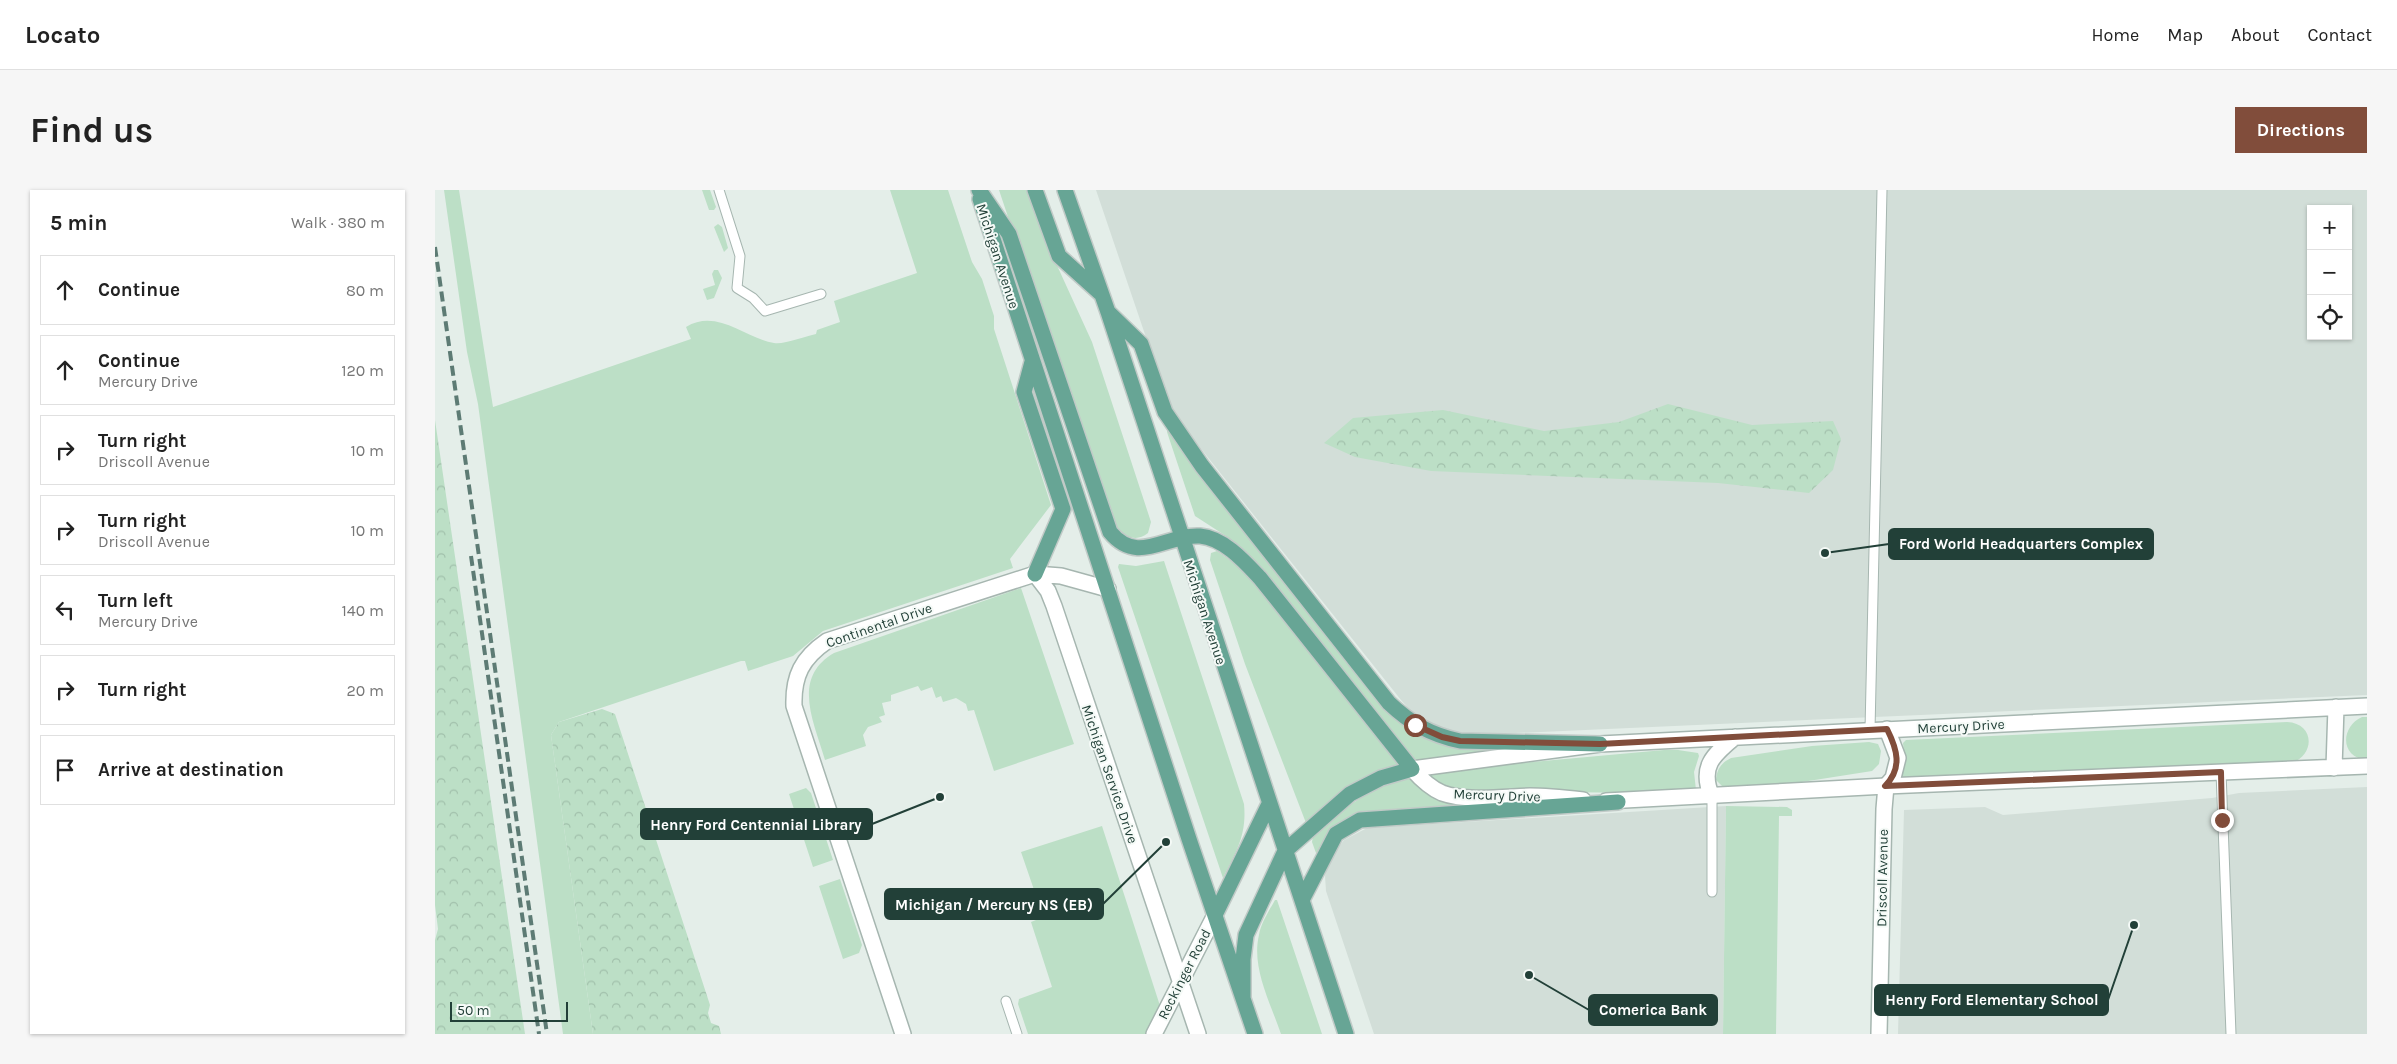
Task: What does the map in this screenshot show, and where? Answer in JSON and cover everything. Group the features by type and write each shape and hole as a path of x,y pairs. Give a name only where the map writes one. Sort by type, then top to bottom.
{"main road":[{"name":"Michigan Avenue","path":"978,190 1255,1034"},
{"path":"978,190 1009,234 1110,532 1119,543 1129,547 1153,546 1200,536 1215,540 1240,557 1260,578 1412,769 1381,778 1350,794 1285,851 1246,935 1243,959 1243,998"},
{"path":"1035,190 1059,256 1102,294"},
{"name":"Michigan Avenue","path":"1065,190 1108,312 1181,539 1346,1034"},
{"path":"1108,312 1141,344 1165,412 1202,466 1389,703 1404,717 1415,725 1442,737 1460,741 1600,744"},
{"path":"1033,362 1024,392 1063,509 1035,574"},
{"path":"1302,900 1336,834 1360,820 1618,802"},
{"path":"1215,915 1269,804"}],"street":[{"name":"Continental Drive","path":"903,1034 794,706 794,689 797,674 804,661 814,649 827,640 1035,574 1061,576 1108,589"},
{"name":"Michigan Service Drive","path":"1035,574 1048,591 1054,606 1198,1034"},
{"name":"Mercury Drive","path":"1412,769 1600,744 2367,706"},
{"path":"2334,768 2335,707"},
{"name":"Driscoll Avenue","path":"1879,1034 1885,786 1893,778 1898,758 1895,745 1887,729"},
{"path":"1712,797 1707,786 1707,767 1715,754 1735,737"},
{"name":"Mercury Drive","path":"1412,769 1432,788 1442,793 1454,795 1486,798 1532,796 1618,802 1885,786 2367,766"},
{"name":"Reckinger Road","path":"1154,1034 1215,915"}],"lane":[{"path":"719,190 740,256 737,288 753,298 765,311 821,294"},
{"path":"1870,730 1882,190"},
{"path":"2221,772 2231,1034"},
{"path":"1712,797 1712,892"},
{"path":"1005,1001 1017,1034"}],"shaded area":[{"path":"1096,190 2367,190 2367,695 1472,735 1444,730 1421,722 1401,700 1171,411"},
{"path":"2367,787 2367,1034 1898,1034 1904,810 1985,807 2003,815 2212,798 2239,793"},
{"path":"1726,806 1723,1034 1374,1034 1326,891 1325,876 1328,861 1344,840 1367,828"}],"green space":[{"path":"444,190 459,190 493,407 691,339 686,327 697,322 720,322 774,343 789,342 816,334 817,330 840,322 834,301 917,273 890,190 948,190 972,262 982,279 994,316 994,329 1051,505 1010,559 1013,568 823,631 793,656 748,671 745,661 741,661 559,722 551,735 593,1034 563,1034 478,404 467,352"},
{"path":"702,190 710,190 716,207 714,210 709,210"},
{"path":"999,190 1030,190 1055,261 1092,342 1151,522 1148,533 1141,537 1135,538 1123,533 1113,522 1106,510"},
{"path":"718,224 722,227 728,248 724,252 714,227"},
{"path":"714,270 718,270 722,278 714,298 707,300 703,289 715,285 712,274"},
{"path":"1668,404 1752,425 1833,421 1841,439 1833,470 1809,493 1718,483 1431,471 1355,457 1324,443 1353,418 1443,410 1544,431 1619,422"},
{"path":"435,420 525,1034 435,1034 435,940 438,929 435,905"},
{"path":"1168,428 1413,731 1545,747 1415,761 1264,571 1229,538 1195,516 1167,432"},
{"path":"1217,551 1249,574 1401,766 1306,823 1245,664 1210,560 1211,553"},
{"path":"1164,561 1244,804 1242,834 1223,878 1118,567 1119,564 1136,566"},
{"path":"1021,588 1074,744 994,771 974,710 968,711 966,704 956,698 943,702 941,696 936,698 932,687 921,691 918,686 891,695 891,701 882,703 885,715 879,717 882,722 868,727 863,735 866,746 825,760 809,702 809,688 813,675 821,663 834,653"},
{"path":"602,709 615,714 710,1005 708,1013 711,1023 719,1026 721,1034 593,1034 551,735 559,722"},
{"path":"2362,717 2367,717 2367,760 2352,754 2346,742 2350,728"},
{"path":"2287,722 2303,728 2309,740 2305,753 2300,759 2292,763 1904,780 1898,775 1905,763 1903,743 1906,740"},
{"path":"1869,742 1878,744 1881,751 1879,764 1872,771 1764,788 1724,788 1716,780 1720,767 1731,758 1812,746"},
{"path":"1664,750 1698,753 1699,756 1694,772 1696,790 1650,793 1459,791 1444,788 1428,777 1428,774 1432,771"},
{"path":"1410,777 1419,784 1523,803 1380,811 1316,853 1312,842 1313,836 1336,816 1369,793"},
{"path":"806,788 811,793 833,860 813,867 789,794"},
{"path":"1726,806 1787,807 1792,810 1792,816 1779,816 1776,1034 1723,1034"},
{"path":"1102,826 1162,1012 1146,1034 1028,1034 1018,1004 1019,999 1052,987 1031,922 1036,920 1036,916 1042,913 1021,852"},
{"path":"840,879 862,945 859,953 843,959 819,886"},
{"path":"1275,900 1277,900 1322,1034 1281,1034 1263,986 1257,947 1261,926"}],"railway":[{"path":"435,247 547,1034"},
{"path":"471,556 539,1034"}],"place":[{"name":"Ford World Headquarters Complex","path":"1825,553"},
{"name":"Henry Ford Centennial Library","path":"940,797"},
{"name":"Michigan / Mercury NS (EB)","path":"1166,842"},
{"name":"Henry Ford Elementary School","path":"2134,925"},
{"name":"Comerica Bank","path":"1529,975"}],"route":[{"path":"1415,725 1442,737 1460,741 1600,744 1887,729 1895,745 1898,758 1893,778 1885,786 2221,772 2222,820"}]}
